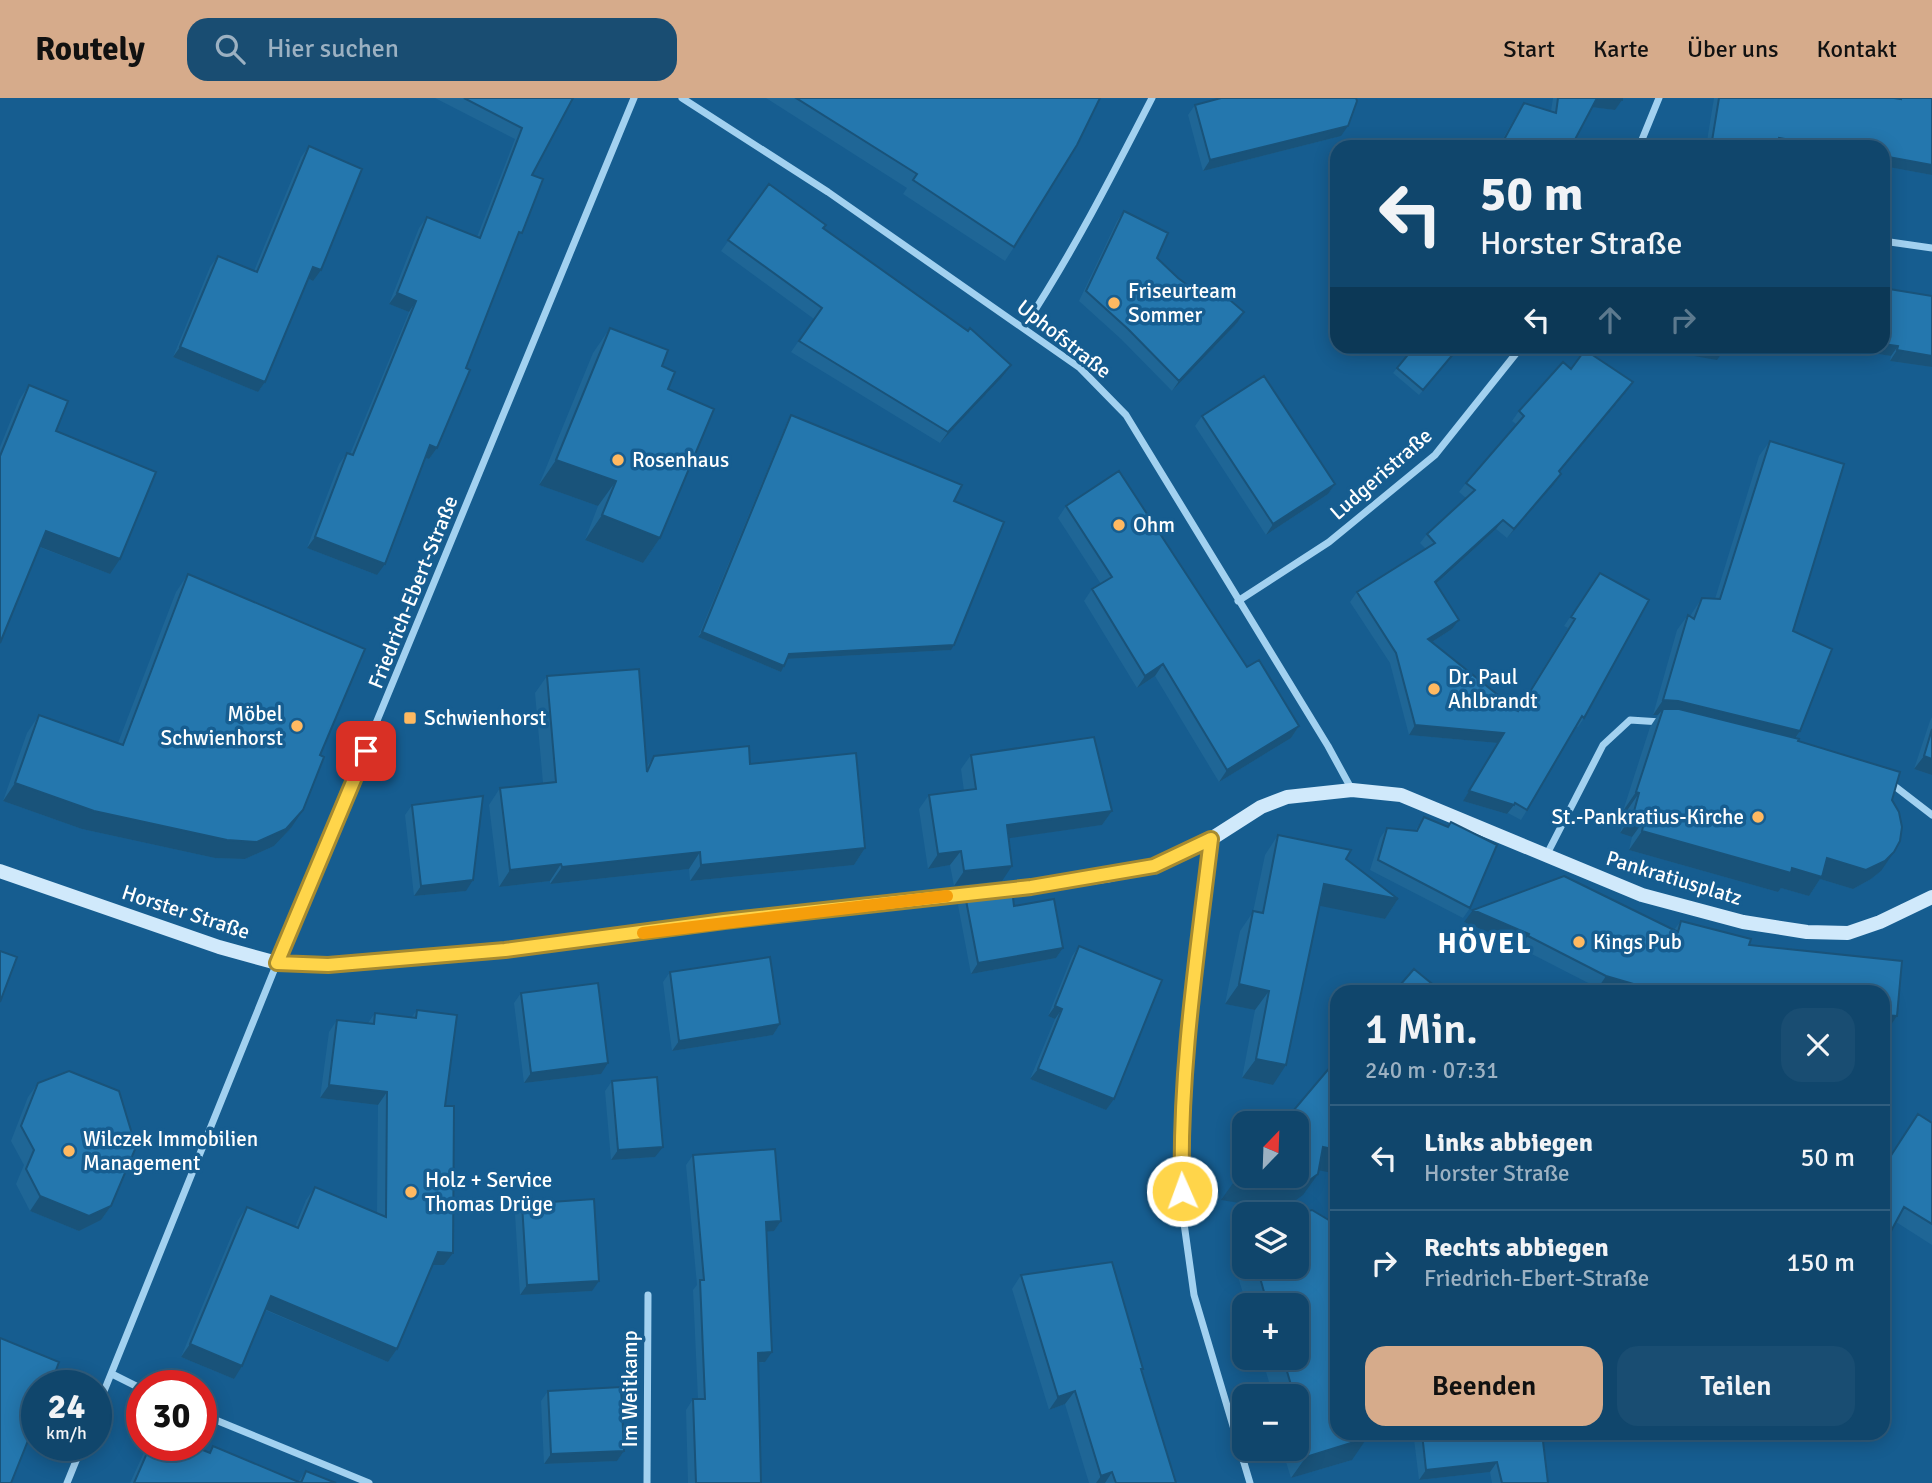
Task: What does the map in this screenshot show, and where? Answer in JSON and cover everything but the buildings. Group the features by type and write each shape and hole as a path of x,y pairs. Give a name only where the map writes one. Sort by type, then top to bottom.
{"street":[{"name":"Friedrich-Ebert-Straße","path":"112,1374 277,963 634,98"},
{"name":"Uphofstraße","path":"682,98 828,192 1024,327 1080,368 1126,415 1328,746 1352,790"},
{"path":"1024,327 1095,207 1152,98"},
{"path":"1642,140 1659,98"},
{"path":"1890,242 1932,248"},
{"name":"Ludgeristraße","path":"1238,601 1329,542 1435,454 1516,354"},
{"path":"1546,856 1603,745 1630,720 1667,722"},
{"path":"1880,774 1932,815"},
{"name":"Horster Straße","path":"0,871 185,936 277,963 328,965 492,951 724,921 1031,887 1154,866 1211,839 1261,807 1287,797 1352,790 1401,795 1546,856"},
{"path":"1211,839 1185,1068 1181,1140 1183,1216 1194,1295 1250,1483"},
{"name":"Pankratiusplatz","path":"1546,856 1642,895 1743,922 1807,932 1848,933 1880,922 1932,897"},
{"name":"Im Weitkamp","path":"647,1483 649,1295"},
{"path":"112,1374 126,1381"},
{"path":"217,1421 369,1483"},
{"path":"67,1483 76,1461"}],"slow traffic":[{"path":"643,933 724,921 947,896"}],"place":[{"name":"Friseurteam Sommer","path":"1114,303"},
{"name":"Rosenhaus","path":"618,460"},
{"name":"Ohm","path":"1119,525"},
{"name":"Dr. Paul Ahlbrandt","path":"1434,689"},
{"name":"Schwienhorst","path":"410,718"},
{"name":"Möbel Schwienhorst","path":"297,726"},
{"name":"St.-Pankratius-Kirche","path":"1758,817"},
{"name":"Kings Pub","path":"1579,942"},
{"name":"Wilczek Immobilien Management","path":"69,1151"},
{"name":"Holz + Service Thomas Drüge","path":"411,1192"}],"district":[{"name":"HÖVEL","path":"1485,943"}],"route":[{"path":"366,751 277,963 328,965 505,950 724,921 1031,887 1154,866 1211,839 1185,1068 1181,1140 1182,1191"}]}
